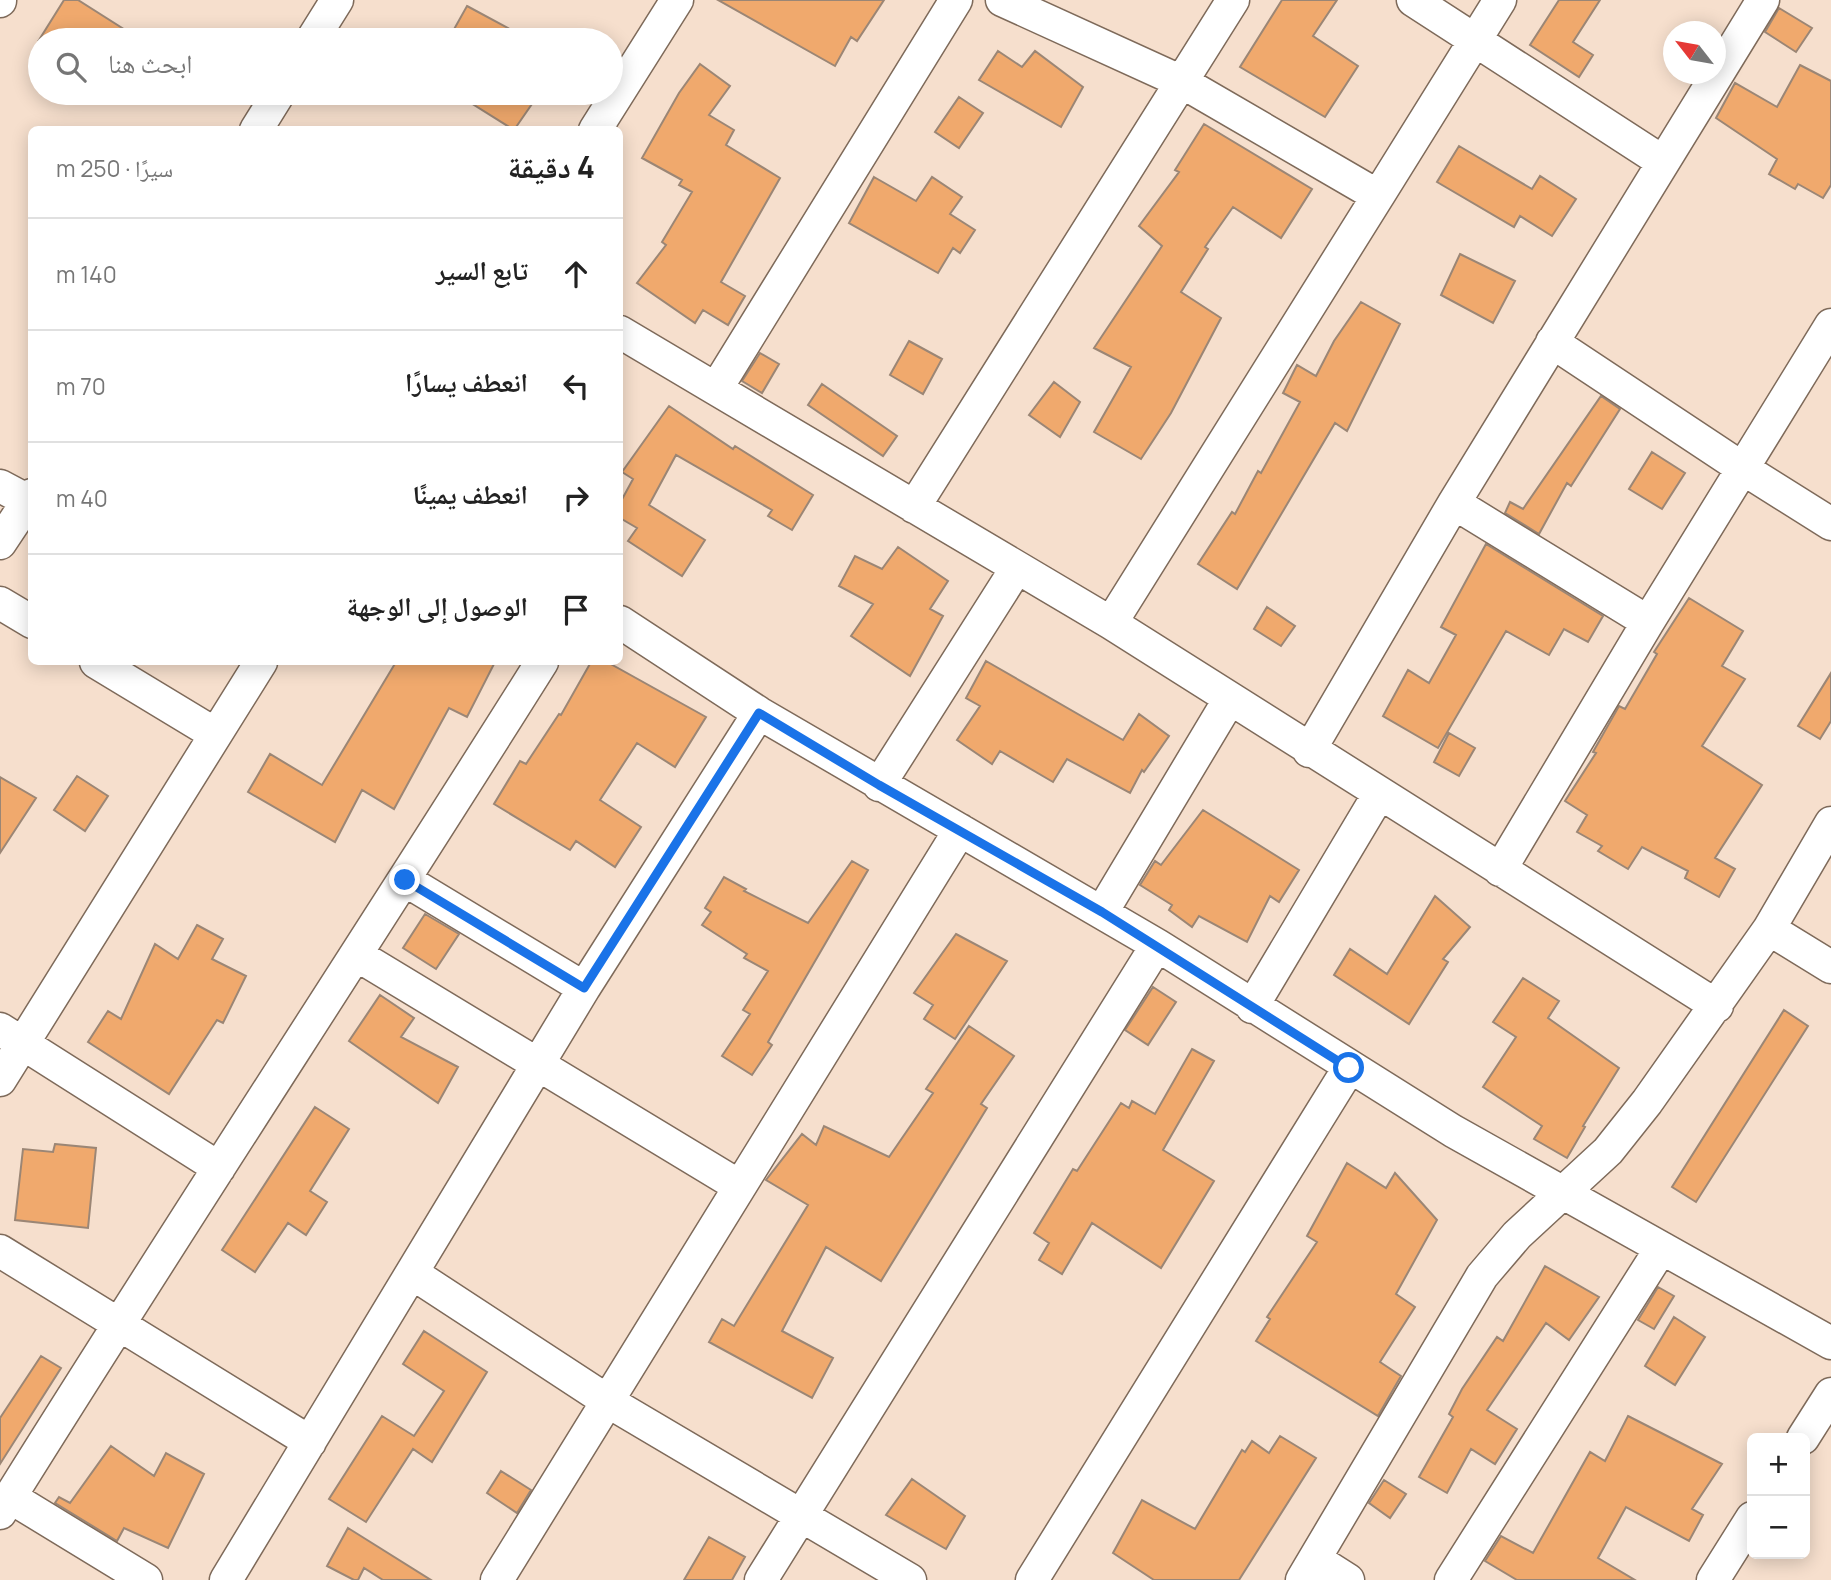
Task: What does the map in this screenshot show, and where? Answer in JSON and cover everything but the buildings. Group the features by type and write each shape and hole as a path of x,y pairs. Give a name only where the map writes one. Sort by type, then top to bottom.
{"street":[{"path":"320,28 337,0"},
{"path":"623,86 677,0"},
{"path":"716,388 956,0"},
{"path":"1002,0 1182,82 1378,196"},
{"path":"914,507 1233,0"},
{"path":"1413,0 1663,162"},
{"path":"1111,623 1477,41 1500,0"},
{"path":"1309,751 1454,503 1663,162 1752,4"},
{"path":"258,126 272,105"},
{"path":"598,126 611,105"},
{"path":"1500,870 1648,622 1831,325"},
{"path":"623,334 1111,623 1309,751 1717,1006"},
{"path":"1552,342 1831,524"},
{"path":"0,486 28,498"},
{"path":"0,543 28,502"},
{"path":"1454,503 1648,622"},
{"path":"879,785 1016,569"},
{"path":"0,603 28,620"},
{"path":"623,624 759,713 1157,945 1453,1131 1660,1250 1831,1343"},
{"path":"101,665 215,734"},
{"path":"0,1080 11,1036 259,665"},
{"path":"146,1580 5,1505 117,1324 357,955 540,665"},
{"path":"1102,912 1229,700"},
{"path":"226,1580 584,988 759,713"},
{"path":"1252,1007 1378,794"},
{"path":"1348,1580 1308,1569 1482,1276 1517,1235 1608,1151 1717,1006 1769,929 1831,822"},
{"path":"497,1580 960,830"},
{"path":"405,880 584,988"},
{"path":"1769,929 1831,967"},
{"path":"761,1580 1157,945"},
{"path":"357,955 739,1186"},
{"path":"11,1036 219,1168"},
{"path":"1032,1580 1349,1068"},
{"path":"1451,1580 1660,1250"},
{"path":"0,1251 310,1442"},
{"path":"412,1273 609,1402 910,1580"},
{"path":"1806,1433 1831,1394"},
{"path":"1713,1580 1747,1526"}],"route":[{"path":"405,880 584,988 759,713 1157,945 1349,1068"}]}
